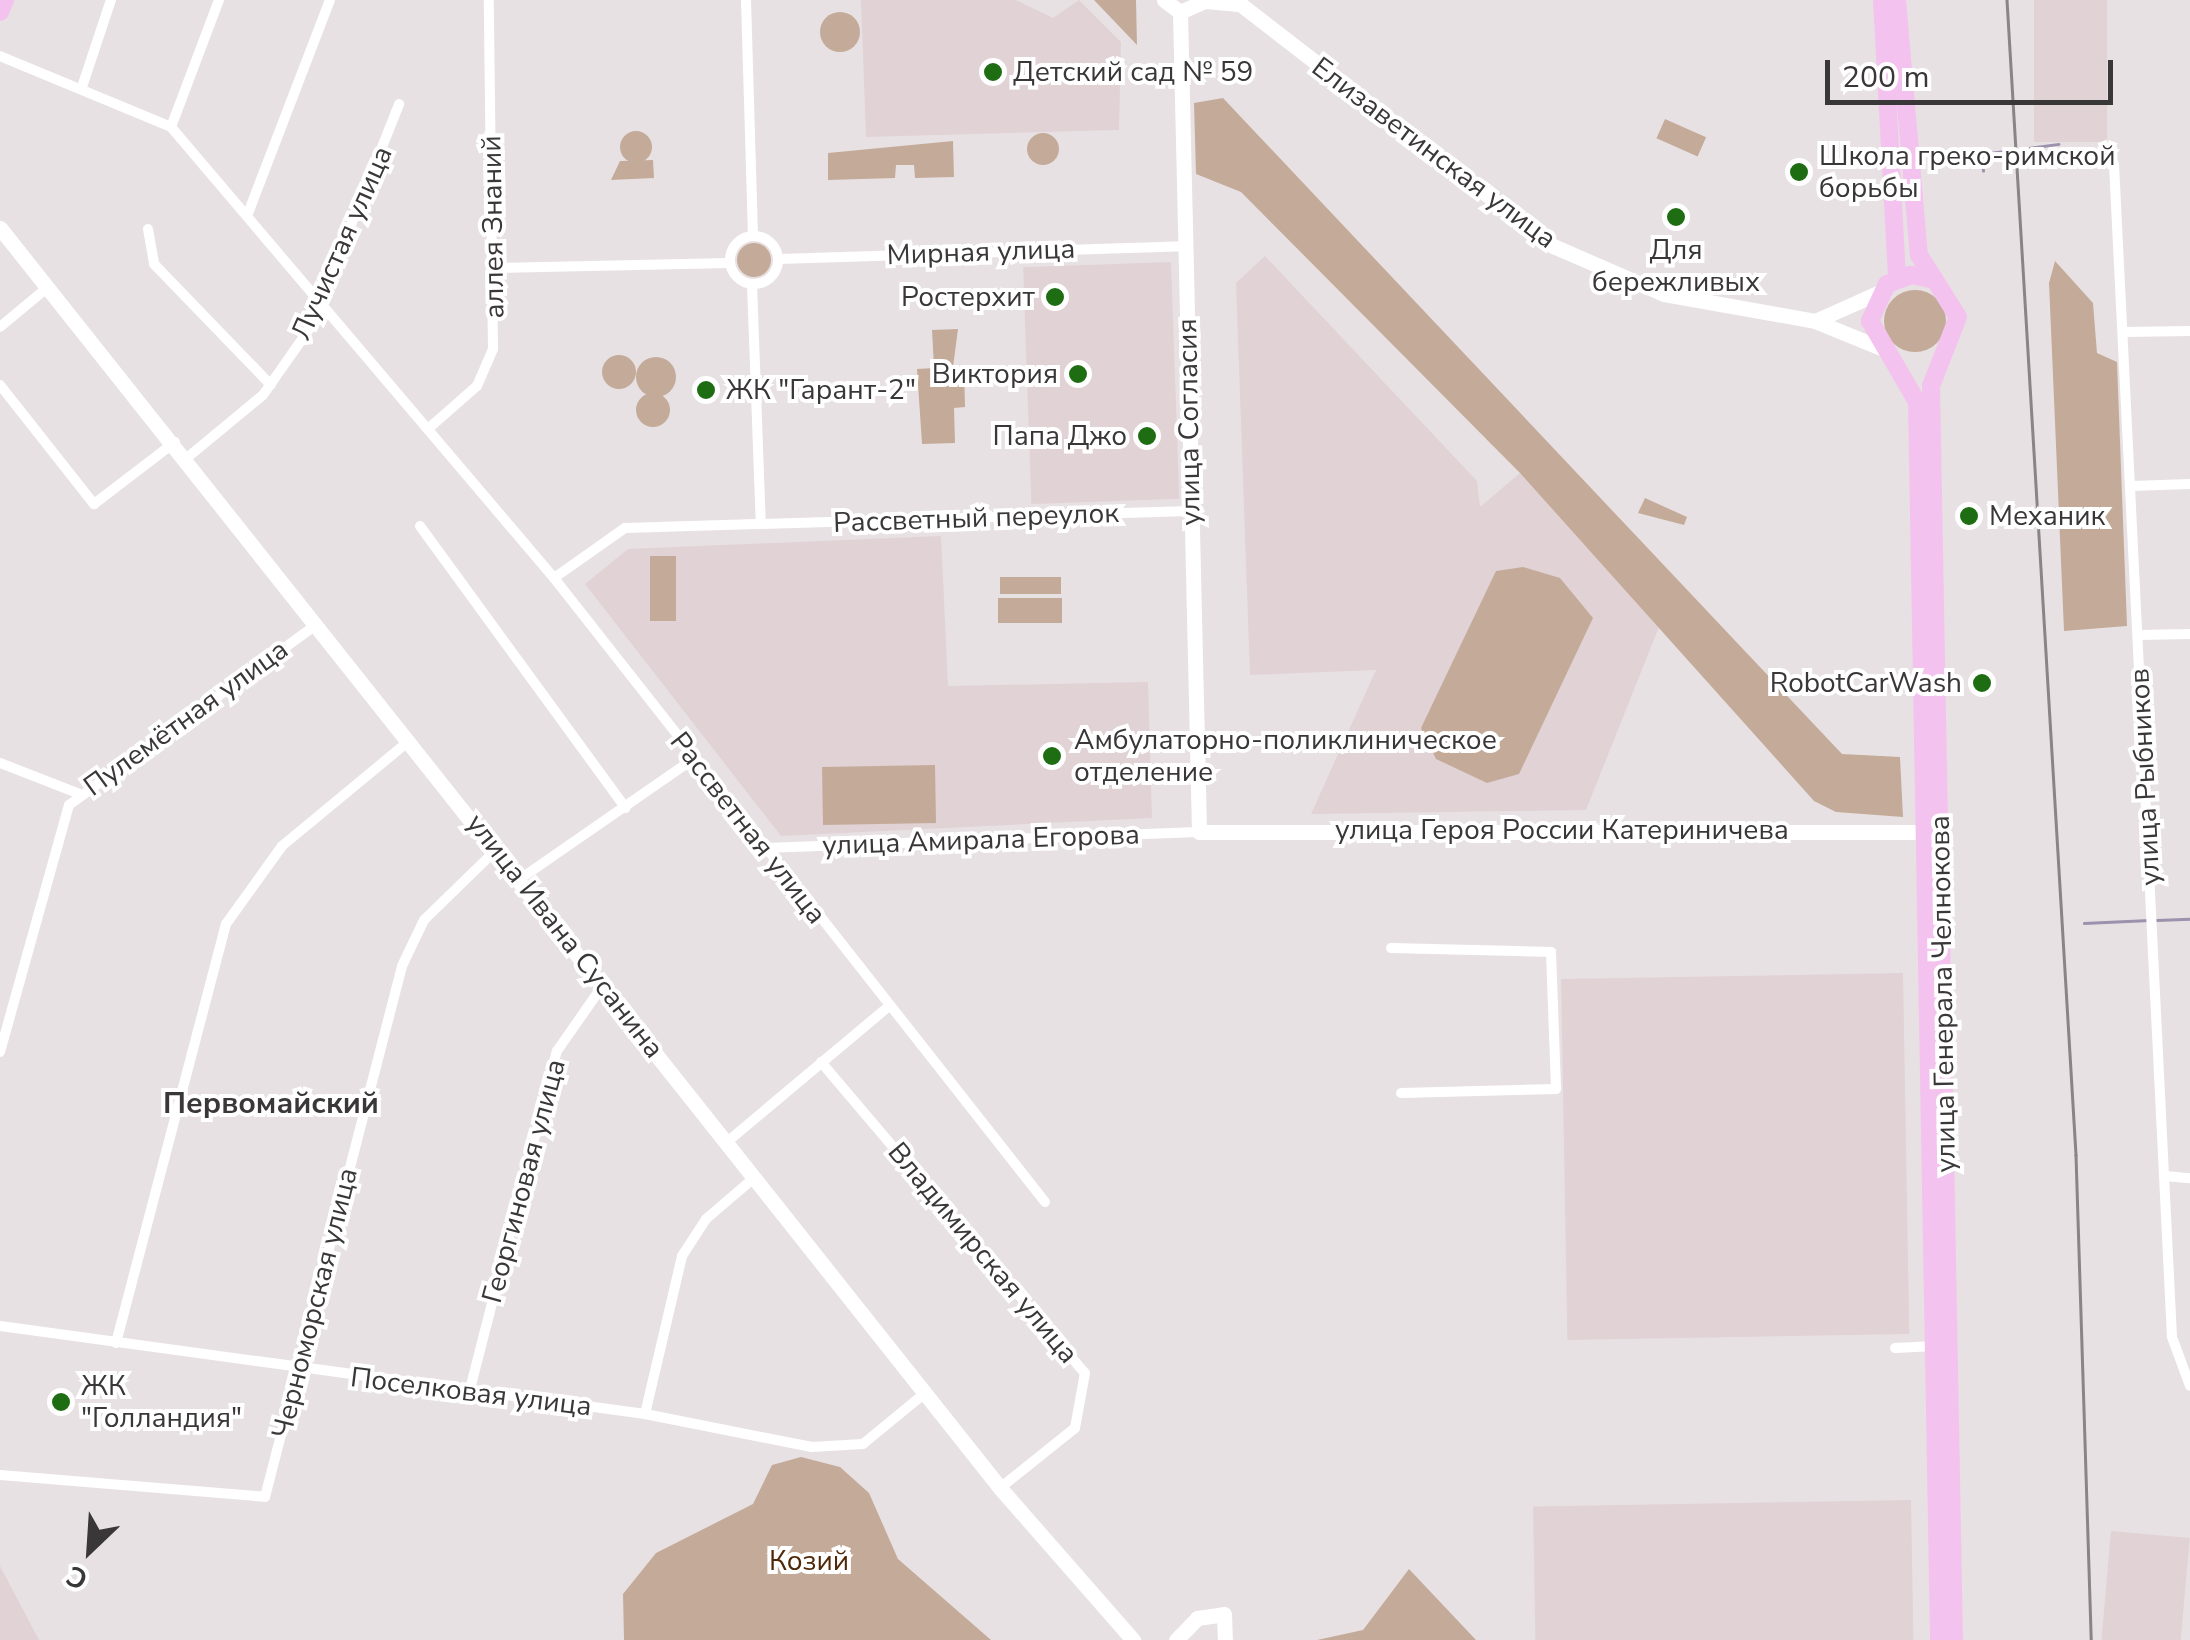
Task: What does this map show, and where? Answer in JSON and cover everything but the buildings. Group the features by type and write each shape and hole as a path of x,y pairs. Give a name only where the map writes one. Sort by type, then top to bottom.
{"main road":[{"path":"0,12 5,0"},
{"path":"1882,0 1898,278"},
{"name":"улица Генерала Челнокова","path":"1897,0 1919,255 1957,309 1931,386 1954,1640"},
{"path":"1878,293 1898,278 1935,280"},
{"name":"улица Генерала Челнокова","path":"1878,293 1870,321 1887,353 1917,394 1940,1640"},
{"path":"1887,353 1915,364 1946,350"}],"street":[{"path":"82,88 110,0"},
{"path":"170,127 219,0"},
{"path":"247,216 330,0"},
{"name":"аллея Знаний","path":"429,428 477,386 489,362 496,268 490,0"},
{"path":"746,0 753,236"},
{"path":"1164,0 1180,12 1198,2"},
{"name":"Елизаветинская улица","path":"1198,2 1237,2 1553,246 1677,298 1815,321 1887,353"},
{"name":"улица Согласия","path":"1180,12 1199,832"},
{"path":"0,56 170,127 322,303"},
{"name":"Лучистая улица","path":"188,457 271,385 322,303 399,104"},
{"name":"улица Рыбников","path":"2114,164 2172,1338 2190,1386"},
{"name":"улица Ивана Сусанина","path":"0,228 188,457 1000,1488 1132,1640"},
{"path":"148,229 154,264 271,385"},
{"path":"730,263 735,245 753,236 770,242 778,259 770,278 752,284"},
{"name":"Мирная улица","path":"778,259 1185,246"},
{"path":"496,268 730,263 752,284 761,524"},
{"path":"0,327 48,287"},
{"path":"1815,321 1878,293"},
{"name":"Рассветная улица","path":"322,303 554,578 1045,1202"},
{"path":"2123,332 2190,330"},
{"path":"0,385 94,504 176,442"},
{"path":"2132,486 2190,484"},
{"name":"Рассветный переулок","path":"554,578 616,530 1191,512"},
{"path":"420,526 626,808"},
{"name":"Пулемётная улица","path":"0,1052 62,818 80,794 318,623"},
{"path":"2138,635 2190,634"},
{"path":"116,1343 226,924 282,846 410,740"},
{"path":"520,879 693,759"},
{"path":"0,763 80,794"},
{"name":"улица Героя России Катериничева","path":"1199,832 1926,832"},
{"name":"улица Амирала Егорова","path":"764,848 1199,832"},
{"name":"Черноморская улица","path":"0,1475 265,1497 411,942 442,898 497,850"},
{"path":"1391,948 1551,952 1556,1089 1400,1093"},
{"name":"Георгиновая улица","path":"470,1389 556,1051 603,985"},
{"path":"727,1142 889,1006"},
{"name":"Владимирская улица","path":"822,1062 1086,1374 1075,1428 1000,1488"},
{"path":"2165,1176 2190,1178"},
{"path":"645,1414 682,1256 706,1218 755,1177"},
{"name":"Поселковая улица","path":"0,1326 645,1414 838,1448 863,1444 924,1393"},
{"path":"1895,1348 1934,1346"},
{"path":"1176,1640 1197,1618 1224,1614 1226,1640"}],"shaded area":[{"name":"Детский сад № 59","path":"861,0 1016,0 1053,18 1079,0 1121,42 1119,130 866,137"},
{"path":"2034,0 2107,0 2107,142 2034,142"},
{"path":"1265,256 1477,481 1480,507 1520,473 1659,627 1586,810 1311,814 1376,670 1250,675 1236,283"},
{"path":"1171,262 1179,499 1031,504 1023,267"},
{"path":"941,536 948,686 1148,682 1152,818 781,836 585,584 628,549"},
{"path":"1903,973 1909,1334 1567,1340 1561,979"},
{"path":"1911,1500 1913,1640 1535,1640 1533,1507"},
{"path":"2111,1531 2190,1538 2181,1640 2102,1640"},
{"path":"0,1566 39,1640 0,1640"}],"green space":[{"path":"1094,0 1136,0 1137,45"},
{"path":"840,12 854,18 860,32 854,46 840,52 826,46 820,32 826,18"},
{"path":"1223,98 1842,754 1900,757 1903,817 1836,812 1814,801 1520,473 1241,192 1196,174 1194,103"},
{"path":"1665,119 1706,137 1698,156 1656,138"},
{"path":"636,131 647,136 652,147 647,158 636,163 625,158 620,147 625,136"},
{"path":"1043,133 1054,138 1059,149 1054,160 1043,165 1032,160 1027,149 1032,138"},
{"path":"953,141 954,177 915,178 914,165 896,165 895,178 828,180 828,153"},
{"path":"653,160 654,178 611,180 620,161"},
{"path":"754,243 766,248 771,260 766,272 754,277 742,272 737,260 742,248"},
{"path":"2055,261 2093,303 2097,353 2117,362 2127,626 2064,631 2049,283"},
{"path":"1915,290 1937,299 1946,321 1937,343 1915,352 1893,343 1884,321 1893,299"},
{"path":"958,329 953,367 964,367 965,407 954,408 955,443 922,444 917,369 934,368 932,330"},
{"path":"619,355 631,360 636,372 631,384 619,389 607,384 602,372 607,360"},
{"path":"656,357 670,363 676,377 670,391 656,397 642,391 636,377 642,363"},
{"path":"653,393 665,398 670,410 665,422 653,427 641,422 636,410 641,398"},
{"path":"1645,498 1687,517 1684,525 1638,513"},
{"path":"650,556 676,556 676,621 650,621"},
{"path":"1523,567 1560,578 1593,618 1519,774 1487,783 1436,759 1421,728 1496,571"},
{"path":"1000,577 1061,577 1061,594 1000,594"},
{"path":"998,598 1062,598 1062,623 998,623"},
{"path":"935,765 936,823 823,825 822,767"},
{"name":"Козий","path":"801,1457 840,1467 869,1493 898,1559 991,1640 624,1640 623,1594 656,1553 753,1504 772,1465"},
{"path":"1409,1569 1476,1640 1317,1640 1363,1630"}],"waterway":[{"path":"1983,171 1982,154 2058,144"},
{"path":"2157,920 2190,919"},
{"path":"2084,923 2149,920"}],"railway":[{"path":"2007,0 2076,1155 2091,1640"}],"place":[{"name":"Детский сад № 59","path":"993,72"},
{"name":"Школа греко-римской борьбы","path":"1799,172"},
{"name":"Для бережливых","path":"1676,217"},
{"name":"Ростерхит","path":"1055,297"},
{"name":"Виктория","path":"1078,374"},
{"name":"ЖК \"Гарант-2\"","path":"706,390"},
{"name":"Папа Джо","path":"1147,436"},
{"name":"Механик","path":"1969,516"},
{"name":"RobotCarWash","path":"1982,683"},
{"name":"Амбулаторно-поликлиническое отделение","path":"1052,756"},
{"name":"ЖК \"Голландия\"","path":"61,1402"}],"district":[{"name":"Первомайский","path":"271,1104"}]}
